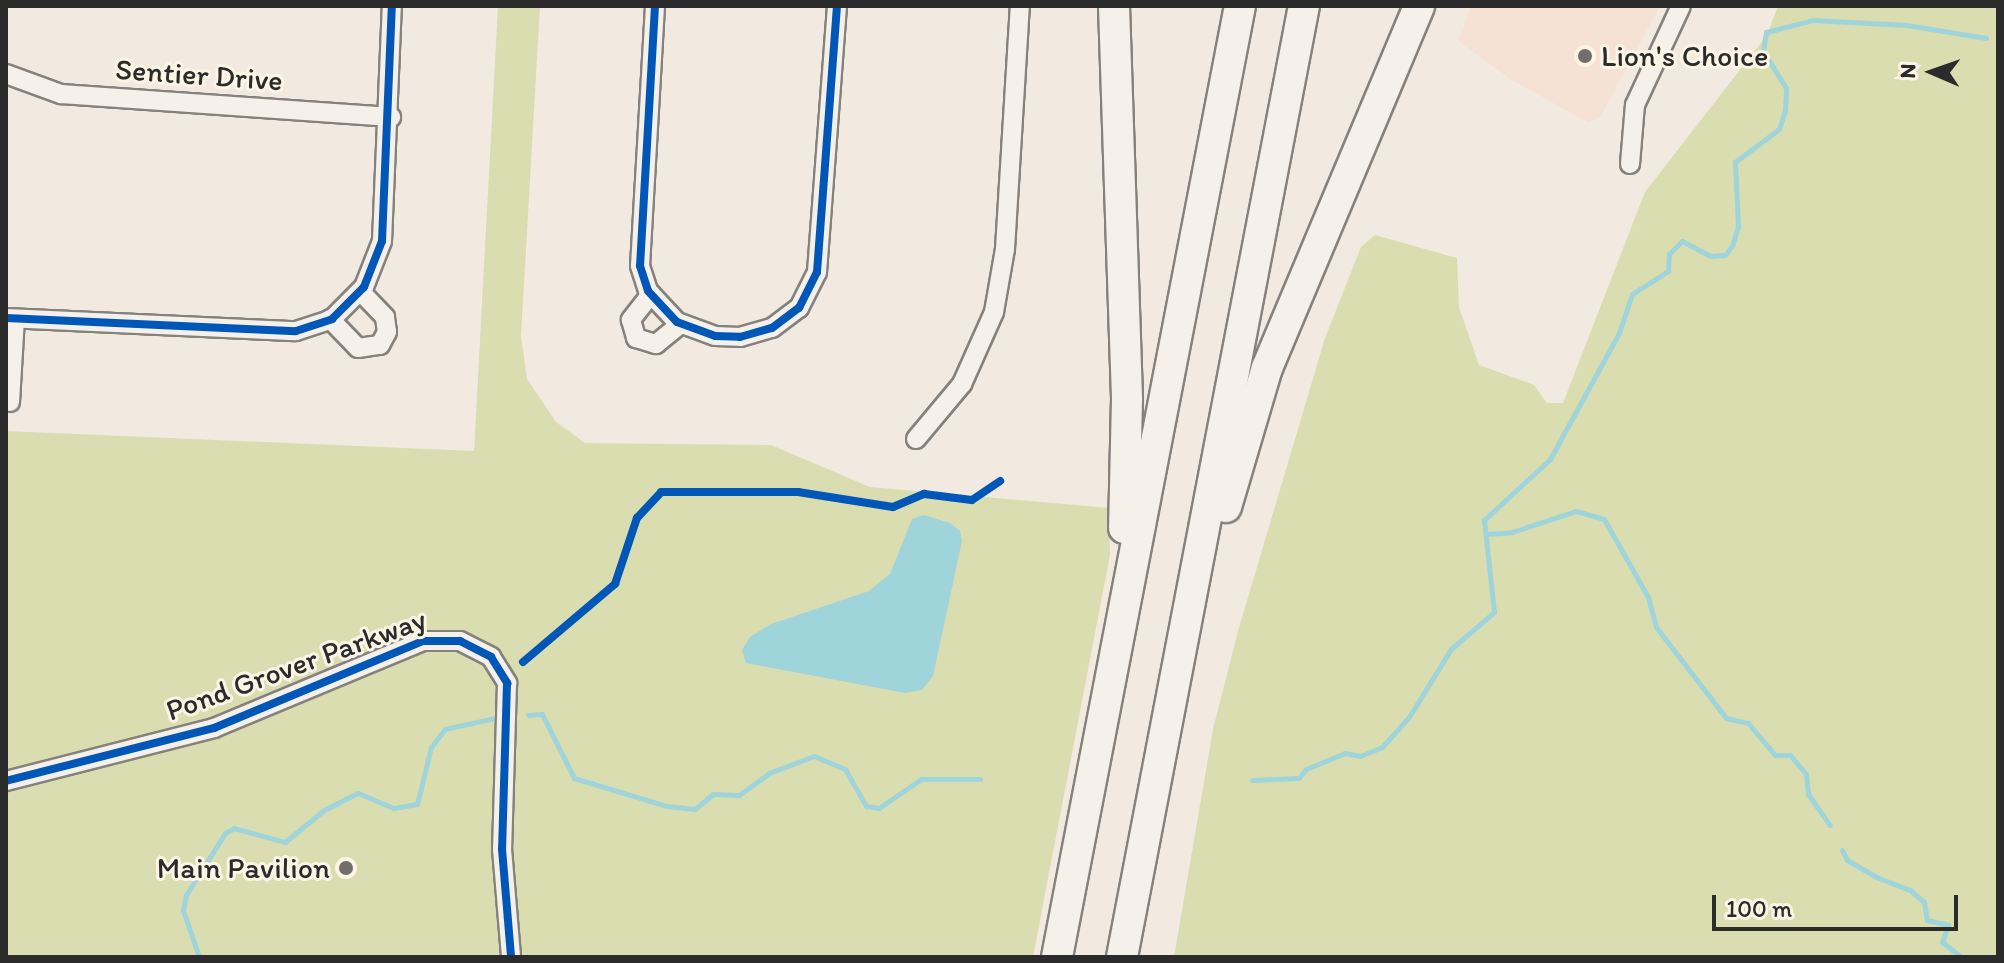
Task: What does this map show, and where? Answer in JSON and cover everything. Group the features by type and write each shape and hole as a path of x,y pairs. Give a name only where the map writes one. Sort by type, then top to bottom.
{"highway":[{"path":"1114,6 1127,399 1121,626"},
{"path":"1057,957 1240,6"},
{"path":"1122,957 1304,6"},
{"path":"1192,598 1210,558 1267,368 1419,6"}],"street":[{"path":"10,402 11,318 296,331 330,319 360,291 382,241 391,117 392,6"},
{"path":"655,6 638,241 640,266 651,294 681,324 715,336 756,334 785,320 810,290 822,248 837,6"},
{"path":"916,439 962,384 994,312 1005,249 1020,6"},
{"path":"1630,164 1635,105 1681,6"},
{"name":"Sentier Drive","path":"6,74 61,94 391,117"},
{"path":"330,319 358,348 380,345 387,332 385,317 360,291"},
{"path":"651,294 631,320 636,338 656,344 681,324"},
{"name":"Pond Grover Parkway","path":"6,781 200,732 423,641 460,641 491,657 507,683 502,849 511,957"}],"shaded area":[{"path":"1471,6 1660,6 1601,116 1589,123 1510,79 1458,41"}],"green space":[{"path":"498,6 540,6 521,336 527,379 556,422 585,443 771,445 870,487 1109,508 1110,555 1033,957 6,957 6,431 474,451"},
{"path":"1778,6 1998,6 1998,957 1174,957 1213,729 1238,631 1325,338 1361,247 1375,235 1457,258 1459,307 1479,365 1534,385 1547,403 1563,403 1645,192 1767,35"}],"water":[{"path":"924,515 950,523 960,531 962,541 933,676 922,690 905,693 746,663 742,650 750,637 771,624 869,591 890,574 912,519"}],"waterway":[{"path":"1252,780 1299,778 1306,769 1345,753 1360,756 1382,747 1409,717 1451,649 1494,612 1484,520 1550,459 1619,333 1632,294 1668,271 1669,254 1682,241 1710,256 1725,255 1732,246 1738,226 1735,162 1779,129 1785,110 1786,88 1763,51 1766,32 1813,20 1907,25 1986,38"},
{"path":"1486,534 1512,532 1576,511 1604,519 1648,597 1656,627 1726,718 1748,723 1775,755 1790,755 1806,774 1808,794 1830,825"},
{"path":"528,715 542,714 574,778 667,806 695,809 713,794 739,795 769,773 814,756 845,769 866,806 879,808 921,779 980,779"},
{"path":"199,957 183,910 186,895 225,833 234,828 285,842 324,810 358,793 394,808 417,804 431,747 445,729 499,717"},
{"path":"1842,850 1847,860 1876,877 1910,890 1924,902 1927,920 1948,925 1942,942 1961,957"}],"cycle path":[{"path":"6,318 296,331 332,319 364,287 382,241 392,6"},
{"path":"655,6 640,266 648,291 677,322 715,336 740,337 772,328 799,308 817,272 837,6"},
{"path":"523,662 615,584 637,518 661,492 798,492 893,507 924,494 972,500 1000,481"},
{"path":"6,781 214,728 423,641 460,641 491,657 507,683 502,849 511,957"}],"place":[{"name":"Lion's Choice","path":"1585,56"},
{"name":"Main Pavilion","path":"346,868"}]}
